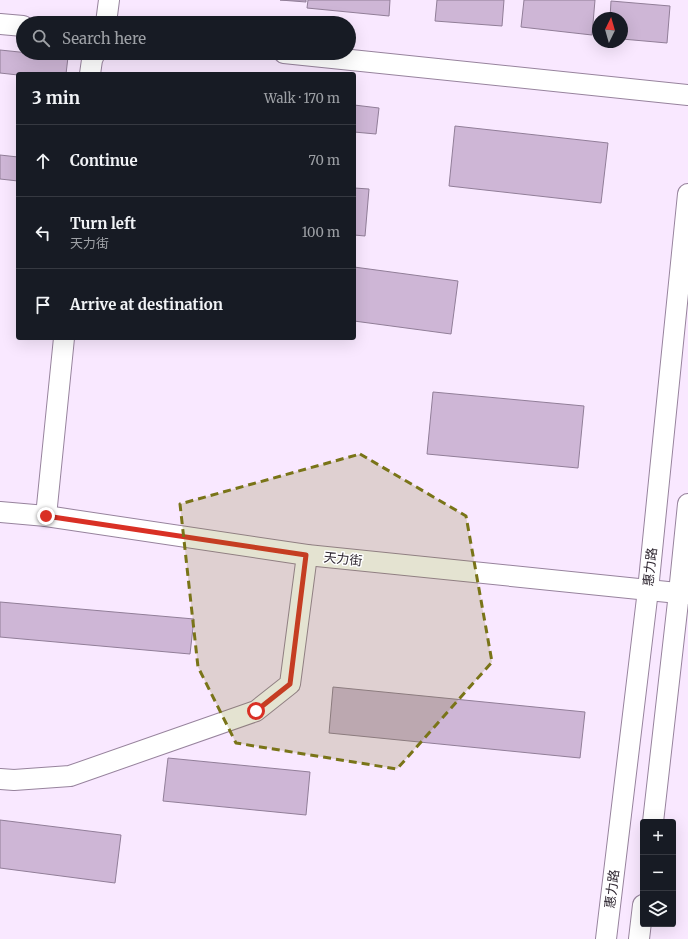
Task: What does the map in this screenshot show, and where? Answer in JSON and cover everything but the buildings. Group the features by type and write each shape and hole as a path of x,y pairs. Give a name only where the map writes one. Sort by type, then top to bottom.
{"street":[{"path":"107,16 109,0"},
{"path":"0,24 16,25"},
{"path":"90,72 92,60"},
{"path":"351,60 688,95"},
{"name":"惠力路","path":"606,939 648,590 688,194"},
{"path":"46,516 64,340"},
{"path":"653,819 684,593 688,504"},
{"name":"天力街","path":"0,512 46,516 306,555 684,593"},
{"path":"0,779 14,780 70,776 256,711 290,684 306,555"},
{"path":"639,939 640,927"}],"highlighted area":[{"path":"360,454 466,516 492,662 397,769 236,743 198,667 180,504"}],"route":[{"path":"46,516 306,555 290,684 256,711"}]}
